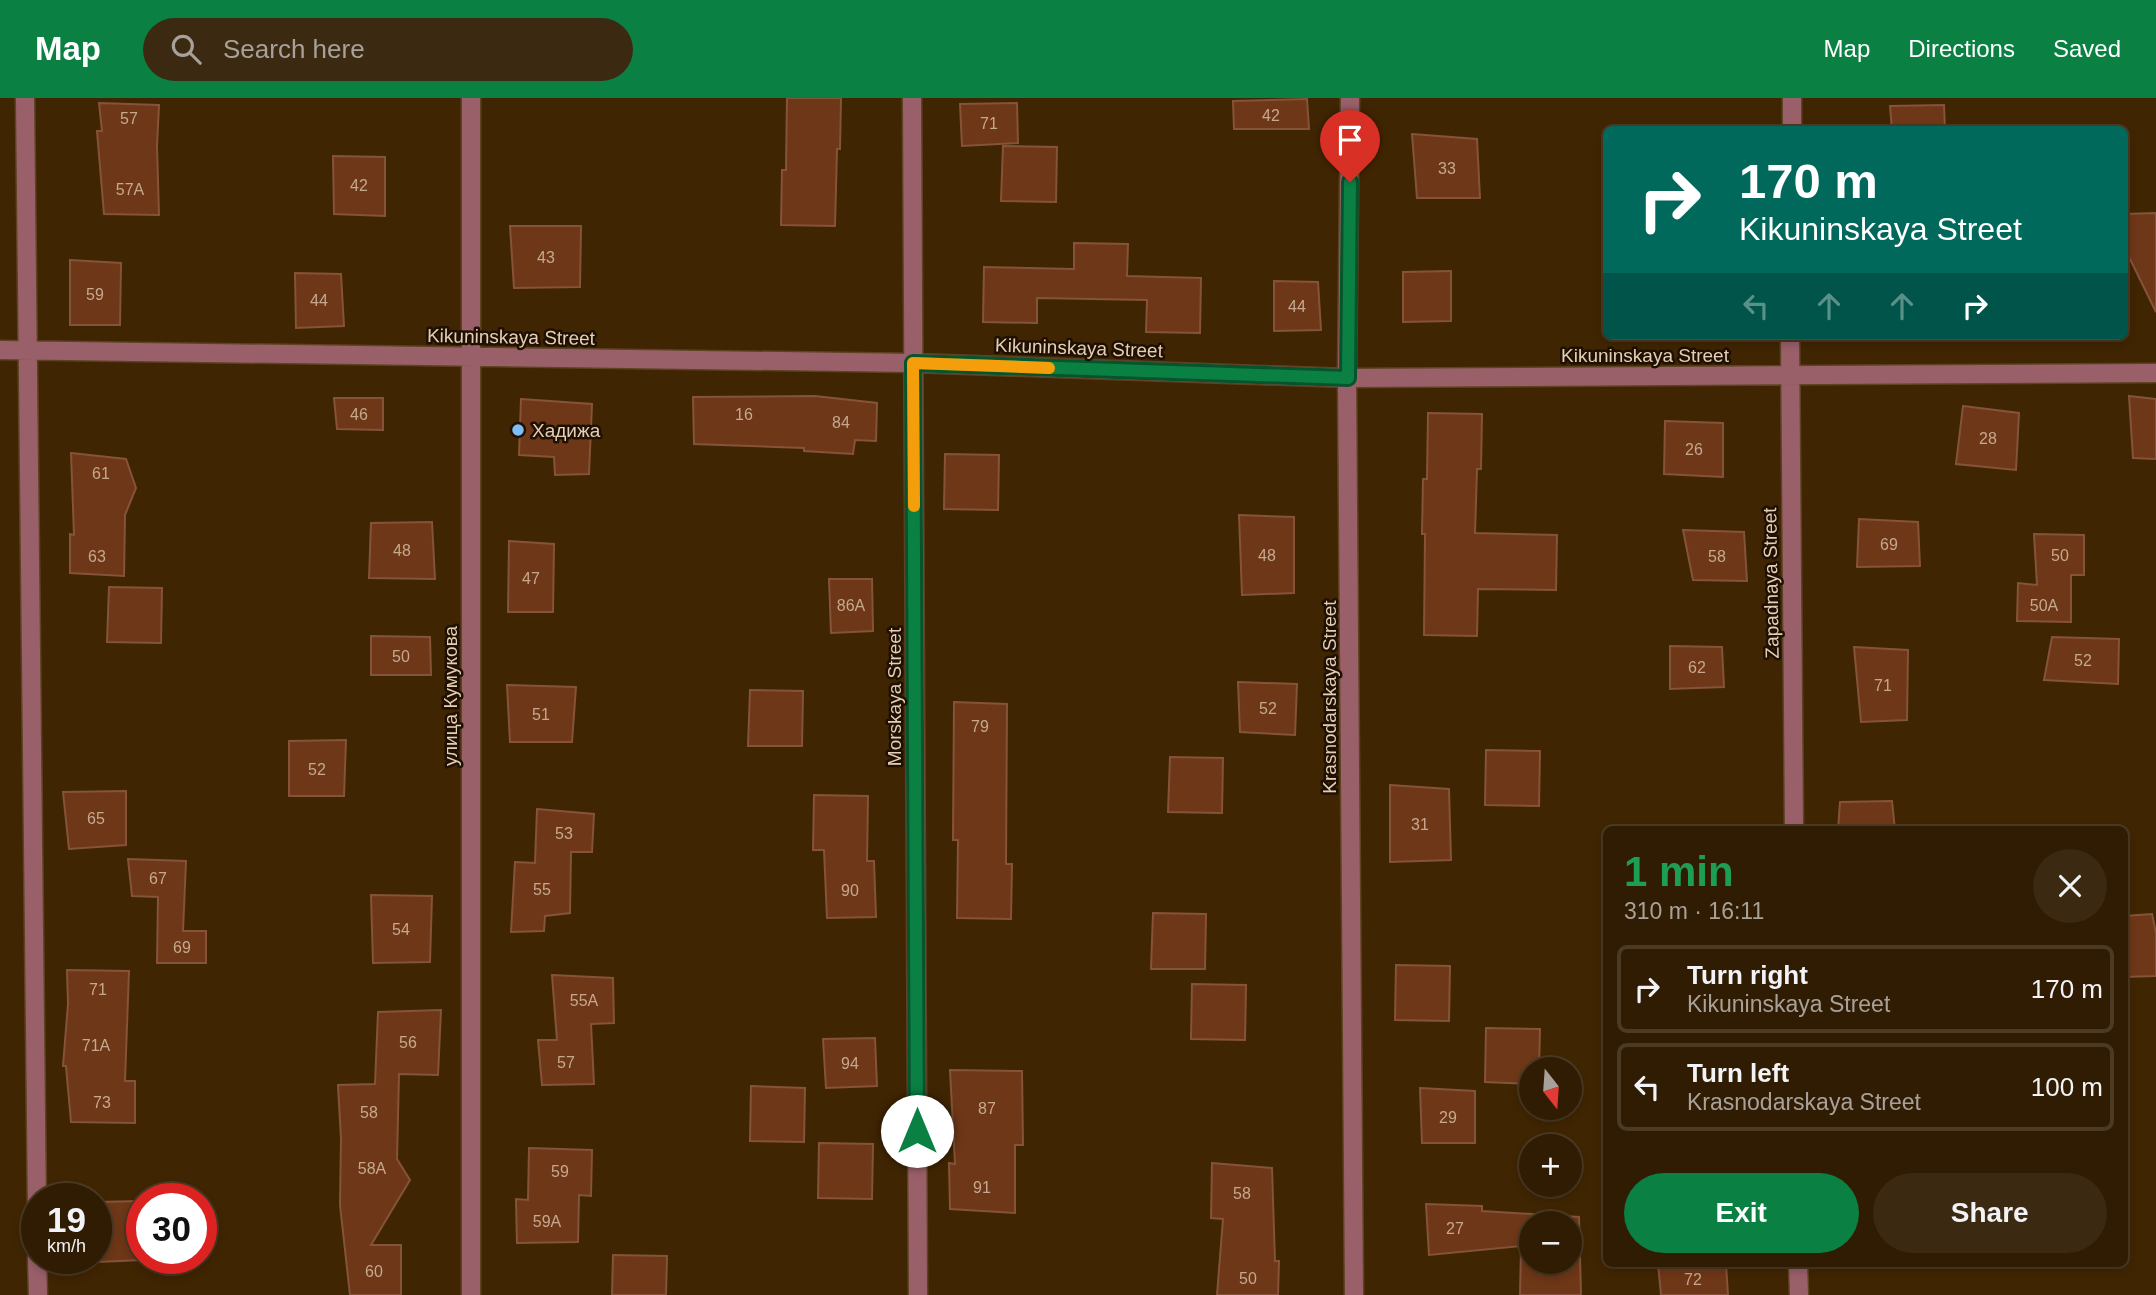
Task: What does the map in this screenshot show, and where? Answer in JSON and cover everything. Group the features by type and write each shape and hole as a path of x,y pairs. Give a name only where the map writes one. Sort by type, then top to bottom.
{"street":[{"path":"25,98 37,1183"},
{"name":"улица Кумукова","path":"471,98 471,1295"},
{"name":"Morskaya Street","path":"912,98 918,1295"},
{"name":"Krasnodarskaya Street","path":"1350,98 1348,378 1354,1295"},
{"path":"1791,126 1792,98"},
{"name":"Zapadnaya Street","path":"1790,340 1794,826"},
{"name":"Kikuninskaya Street","path":"0,350 913,363 1348,378 2156,373"},
{"path":"1798,1267 1799,1295"},
{"path":"37,1274 38,1295"}],"building":[{"path":"787,98 841,98 835,226 781,225 782,170 786,170"},
{"path":"1307,99 1309,129 1234,129 1233,101"},
{"path":"99,103 159,105 159,215 104,214 97,131 102,131"},
{"path":"1017,103 1018,143 962,146 960,104"},
{"path":"1944,105 1945,126 1892,126 1890,106"},
{"path":"1412,134 1477,139 1480,198 1417,198"},
{"path":"1003,146 1057,147 1056,202 1001,201"},
{"path":"333,156 385,157 385,216 334,214"},
{"path":"2156,213 2156,312 2128,257 2128,214"},
{"path":"510,226 581,226 580,287 514,288"},
{"path":"1074,243 1128,244 1127,276 1201,278 1200,333 1146,332 1147,300 1037,298 1037,323 983,322 984,267 1074,269"},
{"path":"70,260 121,263 120,325 70,325"},
{"path":"1451,271 1451,321 1403,322 1403,272"},
{"path":"295,273 341,274 344,326 296,328"},
{"path":"1274,281 1318,282 1321,330 1274,331"},
{"path":"815,396 877,403 876,441 855,440 853,454 804,451 804,448 694,444 693,397"},
{"path":"2129,396 2156,399 2156,459 2133,458"},
{"path":"334,398 383,398 383,430 337,429"},
{"path":"521,399 592,404 589,474 555,475 554,457 519,455"},
{"path":"1963,406 2019,413 2016,470 1956,464"},
{"path":"1428,413 1482,414 1481,469 1477,469 1475,533 1557,535 1556,590 1478,589 1477,636 1424,635 1425,534 1422,534 1423,479 1427,479"},
{"path":"1665,421 1723,423 1723,477 1664,474"},
{"path":"71,453 126,459 136,488 125,515 124,576 70,573 70,534 74,535"},
{"path":"945,454 999,455 998,510 944,509"},
{"path":"1239,515 1294,517 1294,593 1242,595"},
{"path":"1859,519 1918,522 1920,566 1857,567"},
{"path":"432,522 435,579 369,578 371,523"},
{"path":"1683,530 1744,532 1747,581 1693,580"},
{"path":"2034,534 2084,535 2084,575 2071,575 2071,622 2017,621 2018,583 2037,585"},
{"path":"509,541 554,544 553,612 508,612"},
{"path":"829,579 872,579 873,631 831,633"},
{"path":"109,587 162,588 161,643 107,642"},
{"path":"371,636 430,637 431,675 371,675"},
{"path":"2052,637 2119,639 2118,684 2044,680"},
{"path":"1670,646 1722,647 1724,687 1670,689"},
{"path":"1854,647 1908,650 1907,720 1861,722"},
{"path":"1238,682 1297,684 1295,735 1240,732"},
{"path":"507,685 576,687 572,742 510,742"},
{"path":"750,690 803,691 802,746 748,746"},
{"path":"954,702 1007,704 1006,864 1012,864 1011,919 957,918 958,840 953,840"},
{"path":"346,740 344,796 289,796 289,741"},
{"path":"1486,750 1540,751 1539,806 1485,805"},
{"path":"1170,757 1223,758 1222,813 1168,812"},
{"path":"1390,785 1449,789 1451,860 1390,862"},
{"path":"126,791 126,845 69,849 63,792"},
{"path":"814,795 868,796 867,861 874,861 876,917 827,918 824,850 813,850"},
{"path":"1892,801 1895,826 1838,826 1840,802"},
{"path":"537,809 594,814 592,852 571,852 570,913 545,916 544,931 511,932 515,862 535,863"},
{"path":"128,859 186,861 183,931 206,931 206,963 157,963 158,897 132,896"},
{"path":"371,895 432,896 430,962 373,963"},
{"path":"1153,913 1206,914 1205,969 1151,969"},
{"path":"2152,914 2156,933 2156,976 2128,977 2128,916"},
{"path":"1396,965 1450,966 1449,1021 1395,1020"},
{"path":"67,970 129,971 125,1081 135,1081 135,1123 71,1122 66,1066 63,1066 68,1004"},
{"path":"552,975 613,978 614,1023 591,1024 594,1084 542,1085 538,1040 557,1040"},
{"path":"1192,984 1246,985 1245,1040 1191,1039"},
{"path":"441,1010 438,1075 399,1074 397,1159 410,1180 371,1245 401,1245 401,1295 350,1295 340,1205 338,1085 375,1084 378,1012"},
{"path":"1486,1028 1540,1029 1539,1057 1519,1057 1519,1083 1485,1082"},
{"path":"875,1038 877,1086 826,1088 823,1039"},
{"path":"950,1070 1022,1071 1023,1145 1015,1145 1015,1213 950,1209 949,1163 955,1164"},
{"path":"751,1086 805,1088 804,1142 750,1141"},
{"path":"1420,1088 1475,1091 1475,1143 1422,1143"},
{"path":"819,1143 873,1144 872,1199 818,1198"},
{"path":"529,1148 592,1150 591,1196 579,1195 578,1242 517,1243 516,1199 528,1200"},
{"path":"1212,1163 1272,1168 1275,1261 1279,1261 1278,1295 1217,1295 1223,1219 1211,1218"},
{"path":"126,1201 126,1261 112,1261 112,1202"},
{"path":"1426,1204 1482,1206 1482,1211 1519,1213 1519,1246 1429,1255"},
{"path":"613,1255 667,1256 666,1295 612,1295"},
{"path":"1658,1267 1726,1267 1728,1295 1661,1295"},
{"path":"1520,1274 1580,1274 1581,1295 1520,1295"}],"slow traffic":[{"path":"914,506 913,363 1049,368"}],"place":[{"name":"Хадижа","path":"518,430"}],"route":[{"path":"917,1131 913,363 1348,378 1350,182"}]}
